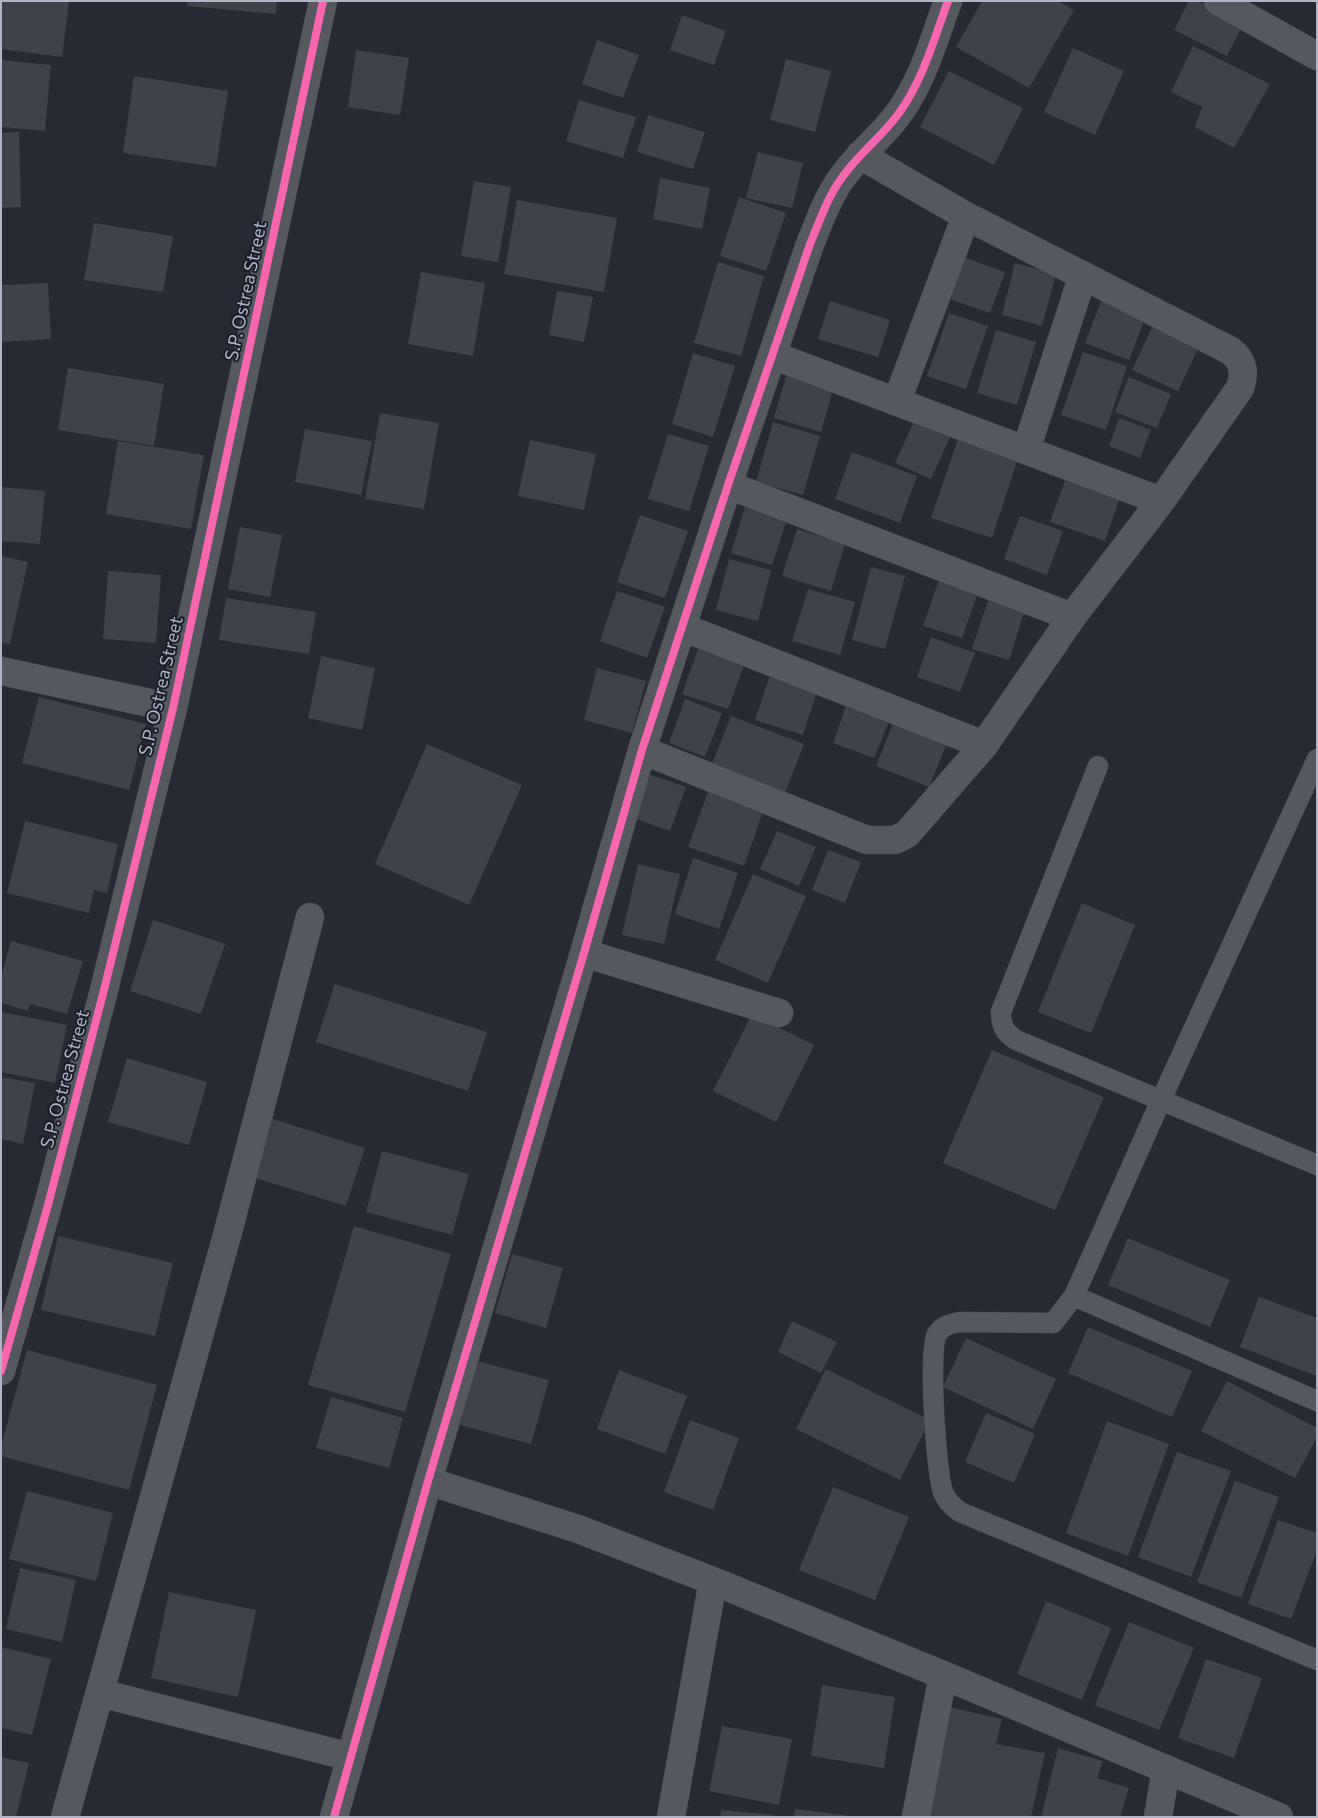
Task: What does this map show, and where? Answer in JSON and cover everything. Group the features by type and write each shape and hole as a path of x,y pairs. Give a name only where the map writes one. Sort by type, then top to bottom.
{"street":[{"name":"S.P. Ostrea Street","path":"1,1371 45,1214 101,1000 173,708 323,1"},
{"path":"334,1817 428,1481 642,750 772,354 810,244 840,179 899,114 915,89 948,1"},
{"path":"1218,1 1317,56"},
{"path":"642,750 867,840 895,840 907,834 984,745 1072,617 1161,501 1240,388 1244,368 1240,358 1231,351 966,216 860,155"},
{"path":"897,401 966,216"},
{"path":"1026,450 1083,275"},
{"path":"772,354 1161,501"},
{"path":"728,485 1072,617"},
{"path":"682,627 984,745"},
{"path":"1,671 173,708"},
{"path":"65,1817 229,1228 310,917"},
{"path":"584,952 780,1014"},
{"path":"428,1481 578,1529 713,1581 943,1675 1279,1817"},
{"path":"671,1817 713,1581"},
{"path":"916,1817 943,1675"},
{"path":"100,1693 351,1757"},
{"path":"1158,1817 1166,1770"}],"lane":[{"path":"1317,759 1161,1100 1074,1296 1053,1324 960,1322 946,1325 936,1335 933,1350 934,1415 940,1476 943,1493 953,1507 960,1512 1317,1660"},
{"path":"1098,766 1001,1012 1001,1022 1006,1034 1016,1040 1317,1165"},
{"path":"1074,1296 1317,1401"}],"building":[{"path":"1,1 69,1 62,57 1,49"},
{"path":"188,1 277,1 276,14 187,6"},
{"path":"982,1 1058,1 1074,10 1029,88 956,47"},
{"path":"1189,1 1198,1 1243,24 1227,56 1174,30"},
{"path":"682,15 726,31 714,65 670,50"},
{"path":"597,40 639,55 623,98 582,84"},
{"path":"1193,46 1270,84 1234,148 1195,127 1202,107 1171,92"},
{"path":"1073,48 1124,71 1095,135 1044,112"},
{"path":"356,50 409,58 400,115 348,107"},
{"path":"786,59 831,71 815,132 770,120"},
{"path":"1,60 51,65 45,131 1,127"},
{"path":"949,71 1023,108 994,165 920,127"},
{"path":"134,76 228,91 216,167 123,153"},
{"path":"579,100 636,117 623,158 566,141"},
{"path":"648,115 705,132 693,169 637,152"},
{"path":"19,132 21,207 1,208 1,133"},
{"path":"758,152 803,163 792,208 746,198"},
{"path":"660,178 710,188 702,229 653,219"},
{"path":"474,181 511,187 498,262 461,256"},
{"path":"739,197 786,213 766,271 720,256"},
{"path":"517,200 617,218 604,292 504,274"},
{"path":"94,223 173,236 163,292 84,280"},
{"path":"963,257 1005,272 990,313 949,299"},
{"path":"718,262 764,276 741,356 694,343"},
{"path":"1015,263 1056,274 1042,326 1002,315"},
{"path":"421,272 485,283 473,356 408,344"},
{"path":"48,283 51,339 1,342 1,285"},
{"path":"557,291 593,297 584,342 549,335"},
{"path":"1102,299 1146,316 1129,360 1085,343"},
{"path":"830,301 890,320 878,357 818,339"},
{"path":"949,313 988,326 966,389 927,376"},
{"path":"1154,323 1200,344 1178,391 1132,370"},
{"path":"996,330 1036,342 1017,405 977,393"},
{"path":"1083,352 1127,366 1106,430 1061,415"},
{"path":"693,353 735,366 713,437 672,424"},
{"path":"68,368 164,384 154,446 58,430"},
{"path":"787,373 834,386 821,432 774,418"},
{"path":"1129,377 1171,394 1157,428 1115,412"},
{"path":"380,413 439,423 424,509 365,499"},
{"path":"1119,418 1151,430 1140,458 1109,446"},
{"path":"914,421 950,437 931,479 895,463"},
{"path":"773,422 820,436 803,495 756,482"},
{"path":"305,429 372,441 361,495 295,482"},
{"path":"668,434 709,446 689,511 648,499"},
{"path":"958,439 1018,458 992,538 931,518"},
{"path":"530,440 596,454 584,510 518,496"},
{"path":"118,441 204,455 191,529 106,514"},
{"path":"852,452 917,476 900,523 835,499"},
{"path":"1066,478 1120,497 1105,541 1050,522"},
{"path":"1,487 45,491 40,544 1,541"},
{"path":"745,507 787,519 772,565 731,553"},
{"path":"640,515 688,531 665,598 617,582"},
{"path":"1020,516 1063,531 1047,575 1004,559"},
{"path":"240,527 282,535 270,597 228,589"},
{"path":"797,529 845,544 831,591 782,576"},
{"path":"1,556 28,562 10,644 1,642"},
{"path":"729,559 771,570 758,621 716,610"},
{"path":"871,567 905,576 885,649 852,640"},
{"path":"108,571 161,575 156,643 103,639"},
{"path":"940,577 979,590 962,638 923,626"},
{"path":"808,589 855,602 840,655 792,641"},
{"path":"617,591 665,607 647,658 600,641"},
{"path":"226,598 316,612 309,654 219,640"},
{"path":"989,598 1025,610 1009,660 972,649"},
{"path":"931,637 975,653 960,692 917,677"},
{"path":"698,649 744,665 728,709 682,694"},
{"path":"321,656 375,668 362,730 308,718"},
{"path":"597,668 646,681 632,733 584,720"},
{"path":"771,672 818,688 803,735 755,720"},
{"path":"39,697 146,724 129,790 22,763"},
{"path":"685,699 722,713 705,757 669,743"},
{"path":"847,703 890,719 874,758 833,743"},
{"path":"731,716 804,744 785,793 712,764"},
{"path":"894,721 947,743 929,787 876,766"},
{"path":"427,744 522,785 469,905 375,864"},
{"path":"643,772 686,787 670,831 627,816"},
{"path":"709,789 764,808 744,866 688,847"},
{"path":"25,821 118,844 107,893 94,890 89,913 7,893"},
{"path":"777,831 816,847 799,886 760,869"},
{"path":"828,850 861,862 845,903 812,890"},
{"path":"693,858 738,873 719,929 675,914"},
{"path":"638,864 680,874 664,944 622,935"},
{"path":"753,874 806,896 768,983 715,960"},
{"path":"1082,903 1135,925 1091,1033 1038,1012"},
{"path":"153,920 225,944 201,1014 130,991"},
{"path":"11,941 83,961 67,1014 30,1004 28,1011 1,1003 1,978"},
{"path":"335,984 487,1032 468,1091 316,1042"},
{"path":"1,1012 67,1025 55,1083 1,1072"},
{"path":"752,1014 814,1045 776,1122 713,1091"},
{"path":"992,1050 1104,1097 1055,1210 943,1163"},
{"path":"127,1058 207,1082 189,1145 108,1122"},
{"path":"1,1077 35,1083 23,1144 1,1139"},
{"path":"270,1118 365,1148 346,1206 252,1177"},
{"path":"382,1151 469,1174 452,1235 366,1212"},
{"path":"354,1226 451,1254 405,1412 308,1385"},
{"path":"58,1236 173,1263 155,1336 41,1310"},
{"path":"1128,1238 1230,1280 1210,1327 1108,1285"},
{"path":"512,1254 563,1268 546,1328 495,1313"},
{"path":"1259,1297 1317,1318 1317,1376 1240,1347"},
{"path":"792,1321 837,1342 821,1373 778,1352"},
{"path":"1088,1327 1192,1371 1172,1417 1068,1373"},
{"path":"966,1338 1056,1379 1033,1429 943,1387"},
{"path":"27,1350 157,1385 129,1490 1,1456 1,1447"},
{"path":"477,1361 549,1380 531,1444 460,1425"},
{"path":"826,1369 930,1420 900,1480 796,1429"},
{"path":"619,1370 687,1396 665,1454 597,1429"},
{"path":"1227,1381 1317,1428 1317,1437 1295,1478 1201,1431"},
{"path":"331,1397 403,1418 389,1468 316,1448"},
{"path":"986,1413 1035,1434 1014,1483 965,1462"},
{"path":"690,1420 739,1438 713,1510 664,1492"},
{"path":"1107,1421 1169,1444 1128,1556 1066,1533"},
{"path":"1177,1452 1231,1471 1191,1577 1138,1557"},
{"path":"1235,1481 1279,1497 1241,1598 1197,1582"},
{"path":"833,1487 909,1517 875,1600 799,1570"},
{"path":"27,1491 113,1513 96,1581 9,1559"},
{"path":"1278,1520 1317,1533 1317,1550 1291,1619 1248,1604"},
{"path":"20,1568 76,1580 62,1642 6,1629"},
{"path":"169,1592 256,1610 238,1697 151,1678"},
{"path":"1046,1601 1111,1628 1082,1700 1017,1674"},
{"path":"1129,1622 1194,1648 1159,1730 1095,1705"},
{"path":"1,1647 51,1659 32,1735 1,1728"},
{"path":"1206,1659 1262,1678 1234,1758 1178,1738"},
{"path":"822,1685 895,1697 884,1768 811,1756"},
{"path":"949,1707 1002,1719 996,1744 1045,1753 1031,1817 926,1816"},
{"path":"722,1726 792,1739 779,1805 709,1791"},
{"path":"1058,1748 1103,1761 1097,1778 1129,1788 1120,1817 1041,1817"},
{"path":"1,1757 29,1763 16,1817 1,1817"},
{"path":"795,1809 851,1816 851,1817 794,1817"},
{"path":"721,1810 774,1815 773,1817 720,1817"}],"cycle path":[{"path":"1,1371 48,1205 104,990 173,708 323,1"},
{"path":"334,1817 428,1481 642,750 728,485 810,244 827,202 848,170 899,113 915,87 948,1"}]}
